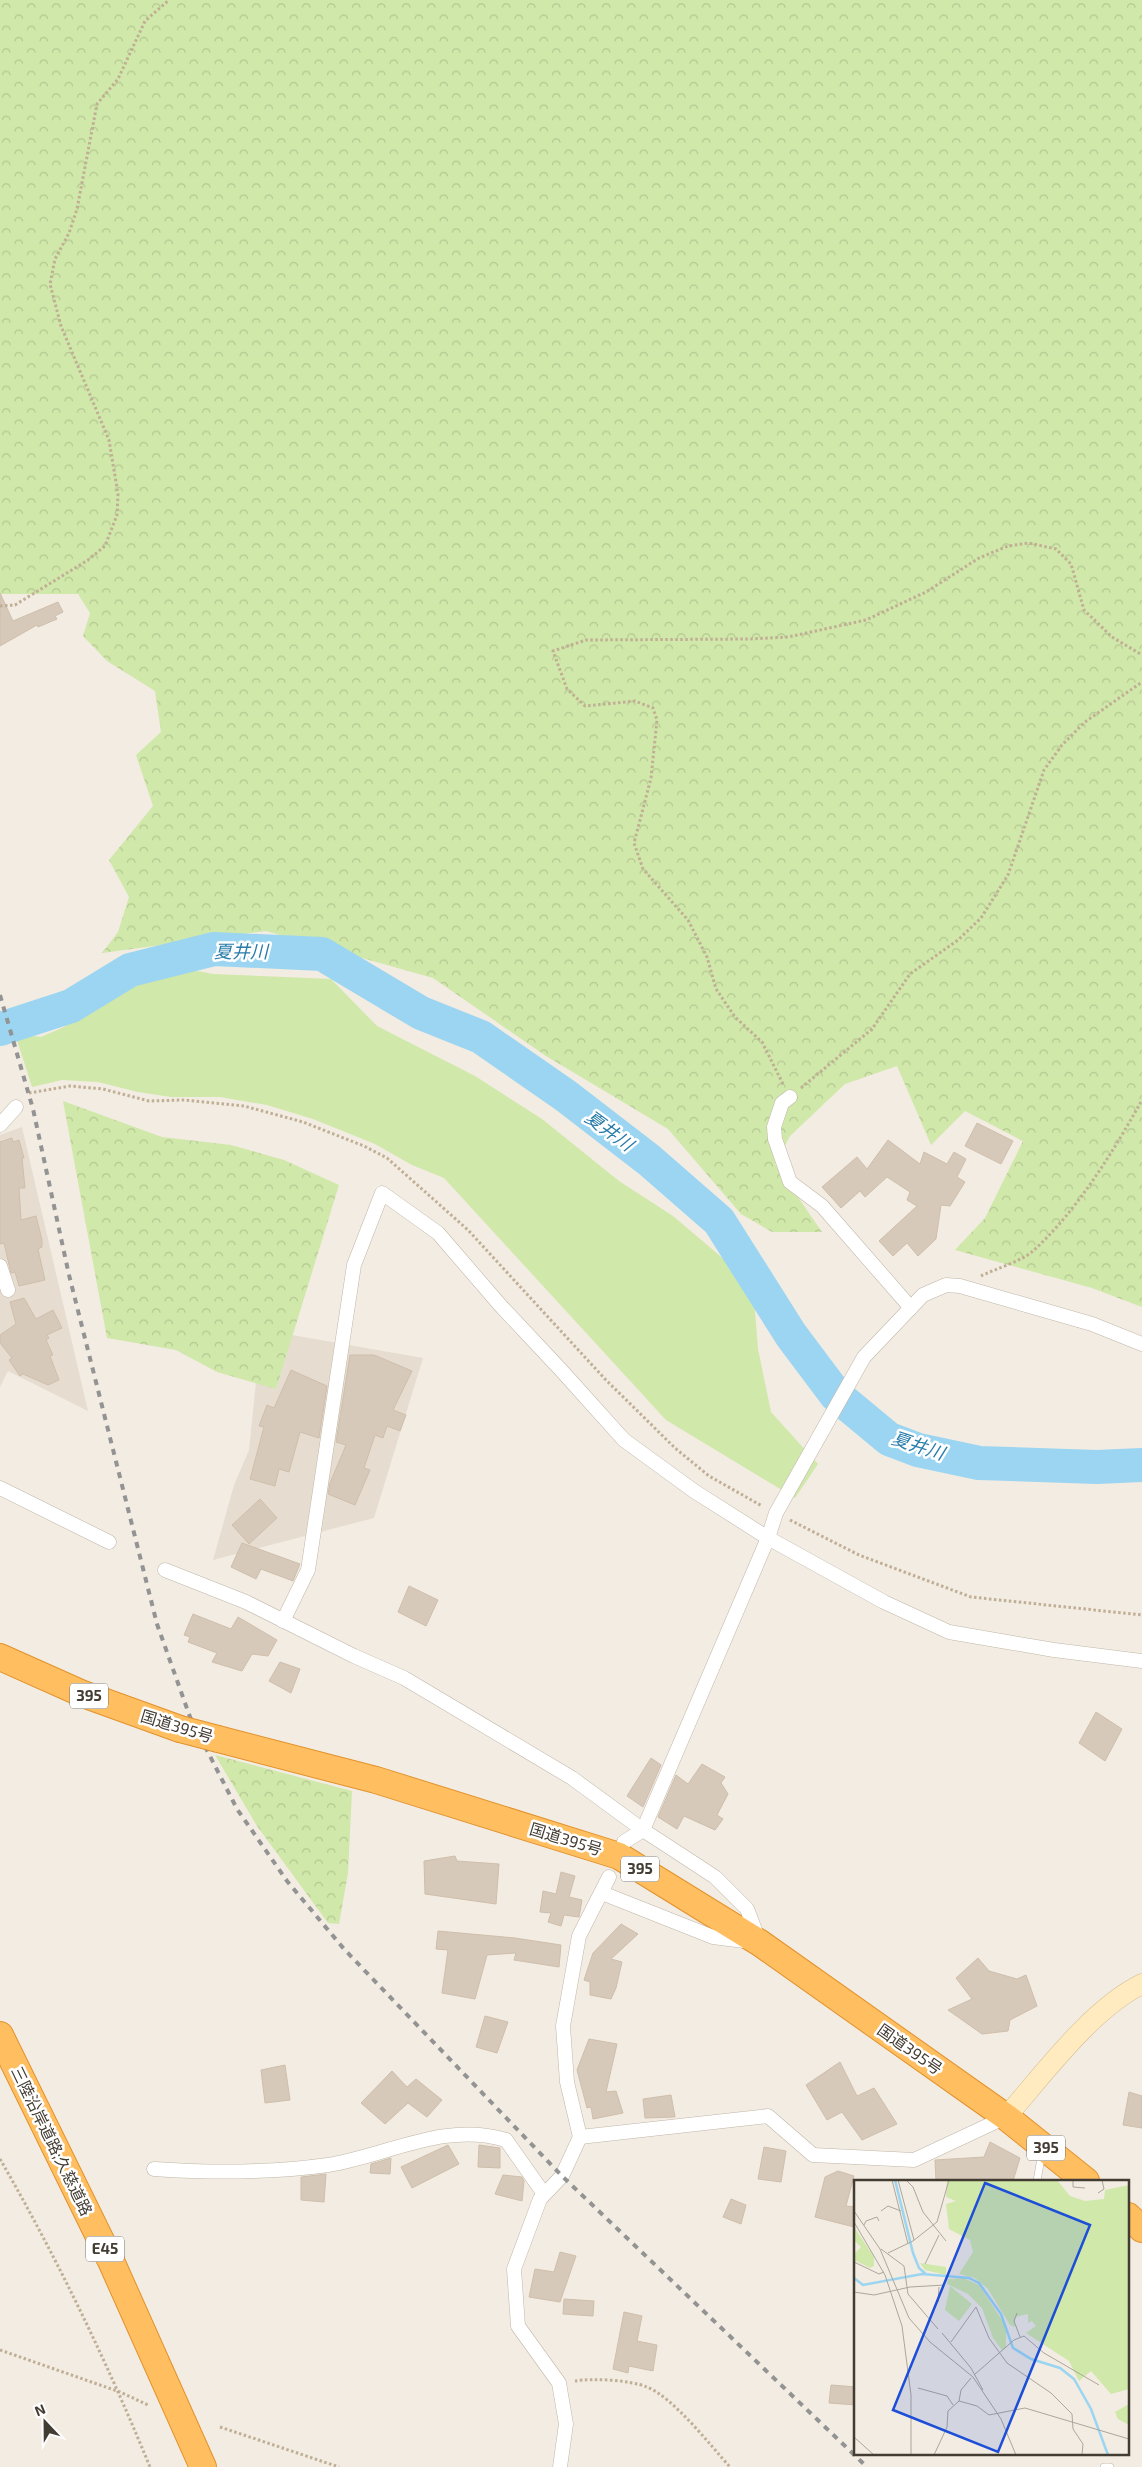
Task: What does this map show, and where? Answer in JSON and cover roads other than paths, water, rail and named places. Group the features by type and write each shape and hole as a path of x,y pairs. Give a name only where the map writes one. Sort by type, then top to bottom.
{"highway":[{"name":"国道395号","path":"0,1657 83,1694 180,1729 376,1780 619,1856 760,1943 1006,2117 1085,2180"},
{"name":"三陸沿岸道路;久慈道路","path":"0,2035 111,2261 203,2467"},
{"path":"1130,2218 1142,2229"}],"street":[{"path":"790,1097 782,1103 774,1127 775,1140 790,1182 822,1206 911,1308"},
{"path":"0,1125 16,1108"},
{"path":"282,1621 308,1570 354,1265 382,1193 438,1233 500,1305 624,1440 694,1491 768,1538 884,1602 949,1632 1054,1650 1142,1661"},
{"path":"0,1266 8,1290"},
{"path":"624,1842 643,1830 768,1538 776,1513 864,1356 923,1295 946,1285 960,1286 1092,1324 1142,1344"},
{"path":"0,1488 109,1542"},
{"path":"165,1570 246,1602 282,1621 404,1678 572,1778 643,1830 715,1877 747,1909 760,1943 713,1937 602,1893"},
{"path":"560,2467 566,2424 559,2383 518,2326 514,2269 544,2194 562,2176 580,2137 567,2082 563,2026 579,1936 609,1877"},
{"path":"580,2137 768,2116 813,2155 914,2160 1006,2117 1069,2045 1100,2015 1142,1984"},
{"path":"154,2169 196,2172 275,2172 331,2164 401,2145 456,2134 506,2140 544,2194"}],"lane":[{"path":"1036,2180 1043,2145"},
{"path":"1104,2467 1110,2467"}],"waterway":[{"name":"夏井川","path":"0,1029 71,1006 130,970 214,949 322,954 421,1013 481,1037 566,1096 649,1160 719,1221 791,1335 836,1395 889,1439 918,1450 979,1463 1097,1467 1142,1465"}],"railway":[{"path":"0,995 33,1109 69,1275 157,1624 190,1717 237,1809 287,1881 344,1949 562,2176 867,2467"}]}
